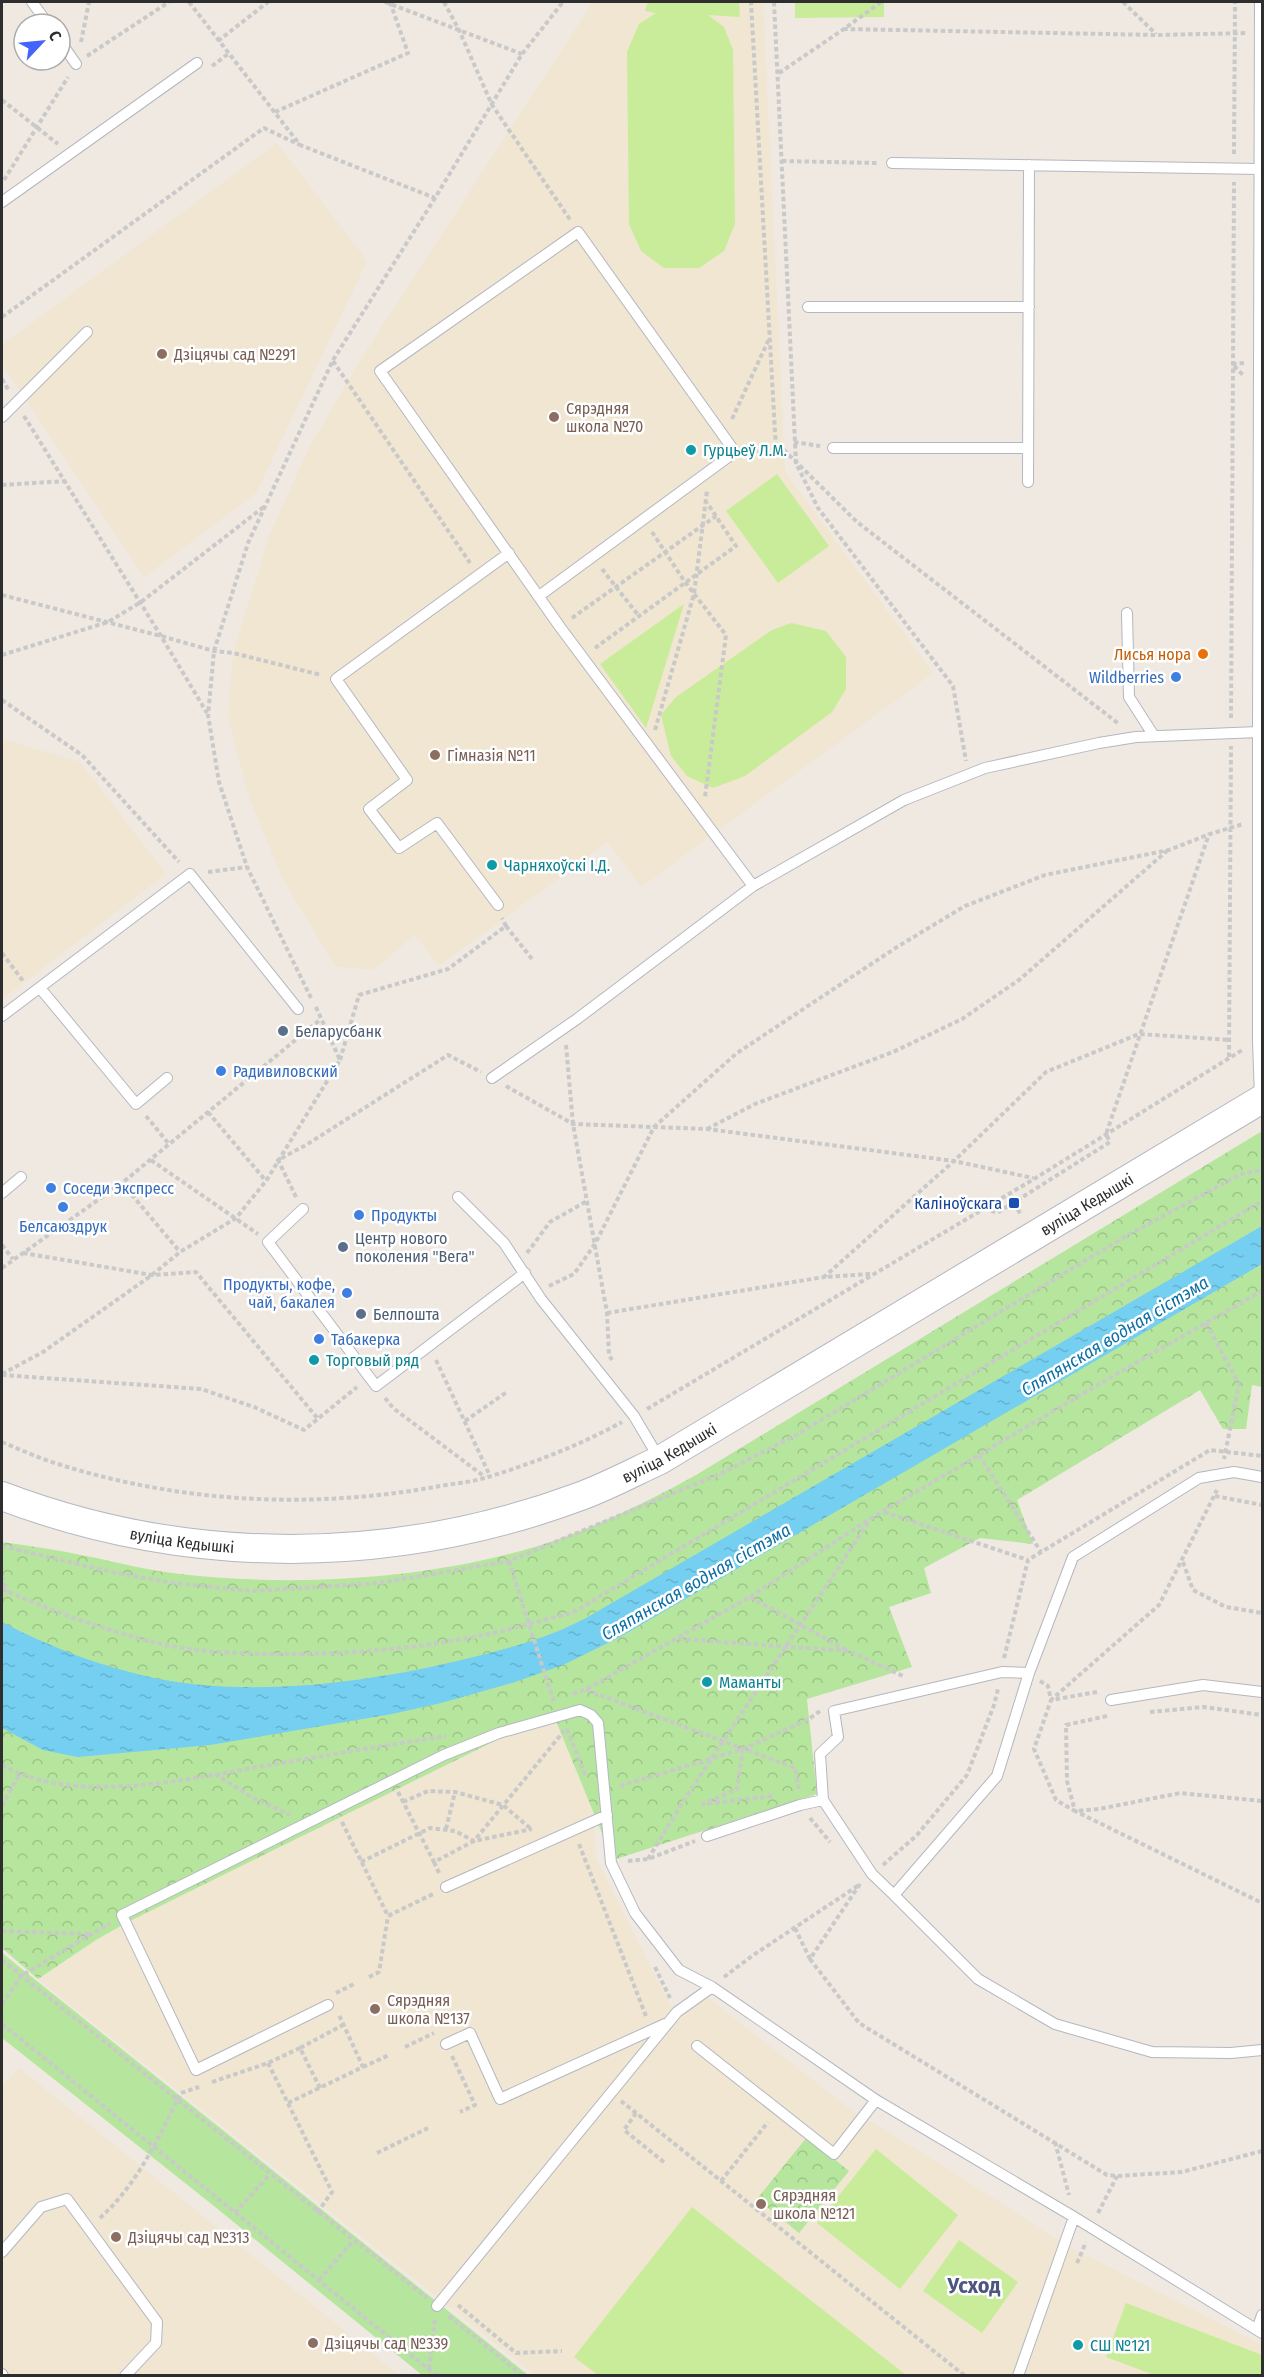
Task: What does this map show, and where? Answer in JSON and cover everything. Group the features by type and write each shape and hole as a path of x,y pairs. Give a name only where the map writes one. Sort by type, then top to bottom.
{"street":[{"name":"вуліца Кедышкі","path":"2,1496 63,1516 169,1540 237,1549 319,1549 419,1538 500,1522 584,1495 660,1460 1261,1100"}],"lane":[{"path":"1260,2 1258,68 1260,169 1258,1041 1261,1100"},
{"path":"72,58 76,64"},
{"path":"2,202 196,63"},
{"path":"892,163 1260,169"},
{"path":"1028,482 1029,165"},
{"path":"539,596 735,452 578,232 380,371 560,627 753,886"},
{"path":"808,307 1029,307"},
{"path":"2,417 87,332"},
{"path":"833,448 1028,448"},
{"path":"498,905 437,823 399,848 369,809 407,780 336,679 508,553"},
{"path":"1127,613 1129,698 1154,736"},
{"path":"492,1078 753,886 903,800 985,768 1099,742 1136,737 1258,732"},
{"path":"2,1016 190,874 298,1009"},
{"path":"37,991 136,1104 167,1078"},
{"path":"2,1193 21,1178"},
{"path":"458,1197 504,1243 537,1292 634,1416 660,1460"},
{"path":"303,1209 268,1242 373,1381 429,1345 525,1273"},
{"path":"894,1895 996,1776 1029,1673 1073,1557 1199,1478 1234,1472 1263,1477"},
{"path":"1029,1673 1002,1672 834,1711 838,1737 820,1754 823,1800 872,1874 978,1979 1055,2024 1152,2052 1231,2053 1263,2050"},
{"path":"1111,1700 1203,1685 1263,1692"},
{"path":"330,2002 196,2070 122,1915 455,1751 499,1733 580,1710 591,1715 598,1723 611,1863 635,1913 679,1970 711,1987 876,2100 1074,2217 1260,2332 1263,2315"},
{"path":"706,1836 800,1805 823,1800"},
{"path":"446,1887 607,1815"},
{"path":"437,2306 677,2012 711,1987"},
{"path":"446,2044 470,2033 500,2099 668,2023"},
{"path":"697,2046 834,2154 876,2100"},
{"path":"2,2252 41,2207 67,2199 157,2322 156,2343 125,2376"},
{"path":"1018,2376 1074,2217"}],"path":[{"path":"2,183 76,64 89,2"},
{"path":"76,64 169,2"},
{"path":"189,2 300,145"},
{"path":"219,41 268,2"},
{"path":"275,112 408,53 389,2"},
{"path":"389,2 522,54"},
{"path":"444,2 492,105 578,232"},
{"path":"340,1060 247,867 219,782 208,715 214,651 248,543 333,360 522,54 563,2"},
{"path":"751,2 776,450"},
{"path":"774,2 796,463 818,508 953,686 968,774"},
{"path":"778,74 881,2"},
{"path":"1124,2 1156,35"},
{"path":"1229,1057 1235,2"},
{"path":"844,29 1156,35 1260,33"},
{"path":"2,100 69,154"},
{"path":"2,317 264,128 300,145 435,198"},
{"path":"782,161 892,163"},
{"path":"724,436 770,337"},
{"path":"333,360 478,575"},
{"path":"2,379 141,602 208,715"},
{"path":"794,442 833,448"},
{"path":"735,452 784,450 857,522 1136,737"},
{"path":"651,751 694,594 710,470"},
{"path":"2,485 65,481"},
{"path":"583,657 736,546 692,483"},
{"path":"2,655 108,622 141,602 265,505"},
{"path":"560,627 716,516"},
{"path":"643,519 685,582 726,635 702,819"},
{"path":"592,557 639,615"},
{"path":"2,596 214,651 233,653 336,679"},
{"path":"2,700 82,755 190,874 247,867"},
{"path":"537,1292 574,1274 595,1244 654,1127 737,1053 897,947 965,906 1045,875 1169,850 1230,827 1258,820"},
{"path":"984,1208 997,1213 1110,1142 1106,1134 1210,834"},
{"path":"707,1129 755,1104 893,1052 962,1019 1019,980 1169,850"},
{"path":"498,905 502,920 532,959"},
{"path":"2,1374 43,1352 152,1275 180,1252 236,1218 266,1181 340,1060 359,995 448,969 506,926"},
{"path":"2,953 37,991"},
{"path":"2,1268 122,1183 321,1019"},
{"path":"564,1027 573,1124 608,1313 609,1355 616,1364"},
{"path":"824,1277 954,1161 1046,1072 1139,1034 1229,1040"},
{"path":"2,1442 59,1465 118,1480 190,1494 264,1500 339,1499 409,1491 488,1477 587,1441 648,1409 871,1274 1034,1179 1258,1041"},
{"path":"278,1160 306,1145 448,1055 573,1124 707,1129 954,1161 1034,1179"},
{"path":"136,1104 169,1144"},
{"path":"208,1112 266,1181"},
{"path":"150,1160 268,1242"},
{"path":"278,1160 303,1209"},
{"path":"2,1545 116,1573 174,1583 253,1591 380,1583 509,1561 720,1473 798,1434 1126,1236 1241,1174 1263,1170"},
{"path":"122,1183 180,1252"},
{"path":"519,1263 550,1222 587,1201"},
{"path":"2,1576 4,1590 45,1608 167,1645 230,1653 308,1655 365,1652 470,1638 572,1612 1263,1201"},
{"path":"2,1245 14,1259"},
{"path":"2,1257 7,1252"},
{"path":"23,1253 152,1275 196,1272 318,1419"},
{"path":"608,1313 824,1277 871,1274"},
{"path":"509,1561 553,1700 585,1690 750,1597 883,1512 1263,1291"},
{"path":"1206,1323 1239,1384 1215,1496 1159,1605 1051,1700 1034,1749 1056,1800 1263,1903"},
{"path":"429,1345 488,1477"},
{"path":"2,1374 201,1389 254,1407 304,1430 373,1381 393,1408 488,1477"},
{"path":"465,1422 507,1392"},
{"path":"642,1400 648,1409"},
{"path":"979,1455 1041,1552"},
{"path":"1215,1496 1263,1505"},
{"path":"711,1987 752,1956 861,1883 917,1835 967,1775 994,1705 1028,1560 883,1512"},
{"path":"648,1859 723,1741 870,1520"},
{"path":"1183,1562 1193,1590 1227,1607 1263,1614"},
{"path":"750,1597 849,1651 911,1680"},
{"path":"678,1639 849,1651"},
{"path":"1029,1673 1048,1686 1051,1700"},
{"path":"585,1690 795,1768 800,1805 834,1848"},
{"path":"1051,1700 1097,1691"},
{"path":"1140,1713 1204,1707 1263,1715"},
{"path":"1076,1811 1066,1781 1066,1725 1097,1717 1118,1715"},
{"path":"604,1790 743,1749 809,1719"},
{"path":"474,1841 567,1729"},
{"path":"2,1765 19,1775 90,1787 148,1785 453,1735"},
{"path":"743,1749 737,1789 703,1804 778,1795"},
{"path":"214,1774 251,1797 309,1824"},
{"path":"2,1806 19,1775"},
{"path":"388,1916 446,1887 403,1802 428,1791 455,1792 502,1805 532,1829 544,1843"},
{"path":"446,1829 455,1792"},
{"path":"789,1794 800,1792"},
{"path":"1076,1811 1099,1809 1180,1793 1263,1801"},
{"path":"336,1811 388,1916 379,1972 369,1977"},
{"path":"361,1862 430,1828 455,1831 474,1841"},
{"path":"434,1862 474,1841 532,1829"},
{"path":"573,1830 652,2030"},
{"path":"611,1863 648,1859 688,1844"},
{"path":"854,1874 861,1883"},
{"path":"810,1959 861,1883"},
{"path":"2,2004 21,1976 122,1915"},
{"path":"795,1927 810,1959 859,2022 1107,2175 1182,2172 1263,2151"},
{"path":"2,1931 90,1935"},
{"path":"2,1960 523,2376"},
{"path":"354,1984 330,2002 344,2025 363,2067"},
{"path":"2,2024 437,2376"},
{"path":"89,2229 119,2201 153,2146 181,2093 268,2063 344,2025"},
{"path":"405,2047 439,2030 475,2105 460,2112"},
{"path":"300,2048 320,2088"},
{"path":"288,2103 389,2055"},
{"path":"268,2063 332,2192 317,2213"},
{"path":"611,2093 965,2376"},
{"path":"721,2181 778,2109"},
{"path":"636,2113 624,2130 665,2163"},
{"path":"377,2153 428,2128"},
{"path":"1054,2141 1074,2217"},
{"path":"235,2213 269,2175"},
{"path":"1098,2214 1117,2176"},
{"path":"319,2280 353,2241"},
{"path":"446,2295 516,2354 562,2351"},
{"path":"429,2369 437,2306"}],"shaded area":[{"path":"593,2 763,2 785,472 933,673 641,887 608,842 439,966 415,935 373,970 335,966 283,879 248,795 228,717 233,653 270,534 308,450 361,359"},
{"name":"Дзіцячы сад №291","path":"277,143 367,261 256,493 144,577 2,364 2,345"},
{"path":"2,739 80,762 166,874 2,999"},
{"path":"556,1721 593,1812 596,1858 671,2007 677,2012 703,1994 850,2109 1064,2244 1262,2345 1262,2375 535,2375 38,1979 126,1923 499,1739"},
{"name":"Дзіцячы сад №313","path":"19,2068 398,2375 2,2375 2,2086"}],"green space":[{"path":"648,2 739,2 740,17 708,15 724,27 733,50 735,224 724,251 699,268 664,268 641,251 629,224 627,52 639,24 656,13 645,11"},
{"path":"795,2 884,2 884,17 795,18"},
{"path":"777,474 829,546 778,583 726,511"},
{"path":"684,604 646,728 600,664"},
{"path":"791,623 826,631 846,657 846,689 832,712 745,776 713,788 687,776 671,756 661,715 676,697 772,630"},
{"path":"1262,1131 1262,1387 1252,1385 1246,1429 1223,1429 1200,1390 1017,1500 1033,1544 980,1538 924,1568 931,1593 889,1607 912,1667 807,1699 817,1794 613,1860 556,1721 499,1739 126,1923 38,1979 2,1948 2,1542 168,1573 227,1578 325,1580 424,1571 520,1551 565,1537 631,1509 696,1475"},
{"path":"2,1953 528,2375 422,2375 2,2038"},
{"path":"807,2137 849,2171 799,2233 757,2199"},
{"path":"876,2149 958,2215 900,2289 817,2223"},
{"path":"692,2207 906,2375 598,2375 574,2357"},
{"path":"959,2240 1018,2282 982,2333 923,2291"},
{"path":"1126,2303 1262,2355 1262,2375 1154,2375 1106,2357"}],"water":[{"name":"Сляпянская водная сістэма","path":"1262,1226 1262,1264 620,1637 563,1665 515,1682 441,1703 392,1714 210,1745 78,1757 43,1750 2,1728 2,1622 59,1649 119,1669 159,1679 233,1687 309,1685 385,1676 490,1653 523,1644 571,1626"}],"place":[{"name":"Дзіцячы сад №291","path":"162,354"},
{"name":"Сярэдняя школа №70","path":"554,417"},
{"name":"Гурцьеў Л.М.","path":"691,450"},
{"name":"Лисья нора","path":"1203,654"},
{"name":"Wildberries","path":"1176,677"},
{"name":"Гімназія №11","path":"435,755"},
{"name":"Чарняхоўскі І.Д.","path":"492,865"},
{"name":"Беларусбанк","path":"283,1031"},
{"name":"Радивиловский","path":"221,1071"},
{"name":"Соседи Экспресс","path":"51,1188"},
{"name":"Каліноўскага","path":"1014,1203"},
{"name":"Белсаюздрук","path":"63,1207"},
{"name":"Продукты","path":"359,1215"},
{"name":"Центр нового поколения \"Вега\"","path":"343,1247"},
{"name":"Продукты, кофе, чай, бакалея","path":"347,1293"},
{"name":"Белпошта","path":"361,1314"},
{"name":"Табакерка","path":"319,1339"},
{"name":"Торговый ряд","path":"314,1360"},
{"name":"Маманты","path":"707,1682"},
{"name":"Сярэдняя школа №137","path":"375,2009"},
{"name":"Сярэдняя школа №121","path":"761,2204"},
{"name":"Дзіцячы сад №313","path":"116,2237"},
{"name":"Дзіцячы сад №339","path":"313,2343"},
{"name":"СШ №121","path":"1078,2345"}],"district":[{"name":"Усход","path":"974,2285"}]}
